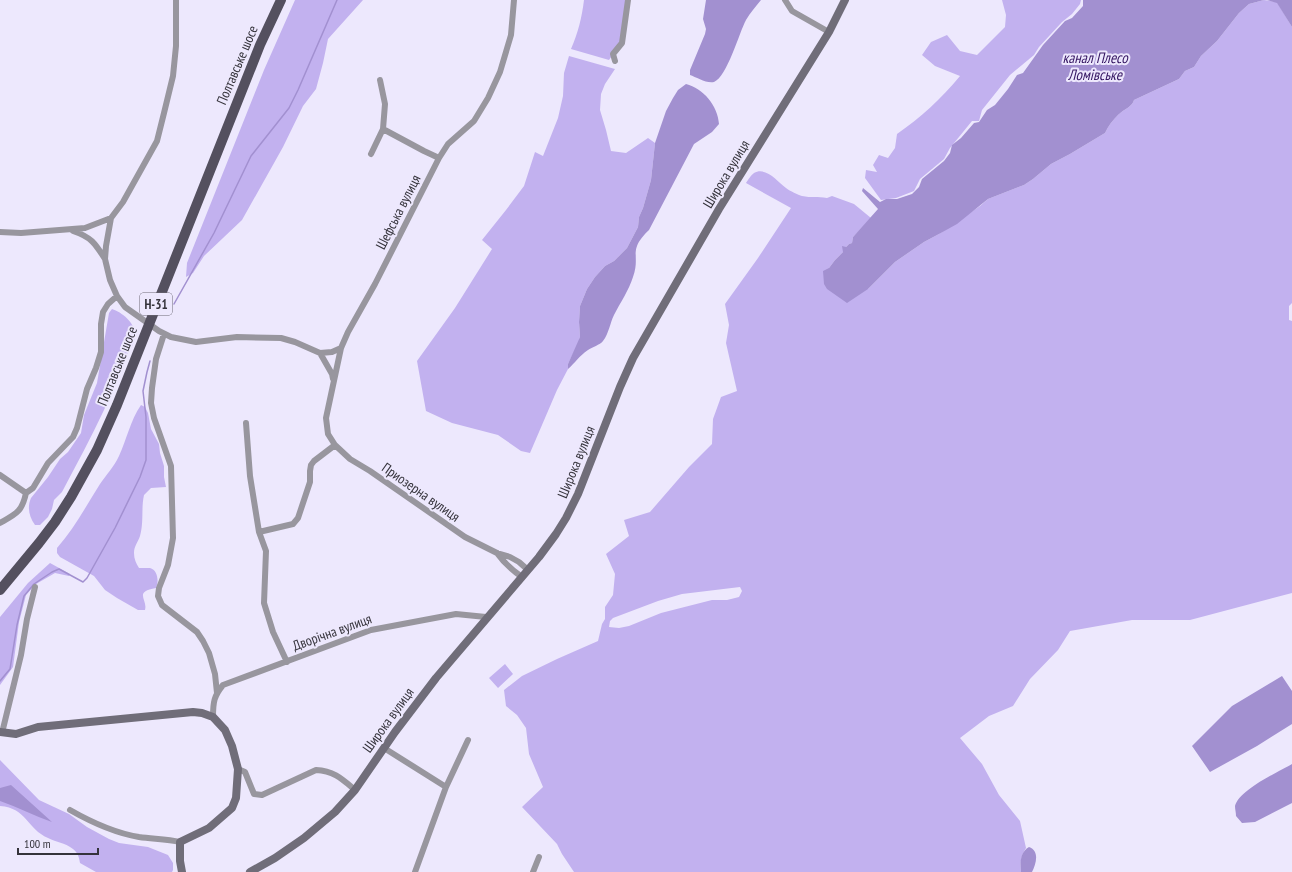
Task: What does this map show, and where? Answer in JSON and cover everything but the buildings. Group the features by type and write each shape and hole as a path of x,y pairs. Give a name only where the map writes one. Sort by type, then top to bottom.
{"main road":[{"name":"Полтавське шосе","path":"0,590 40,543 55,522 71,497 97,450 117,405 260,45 281,0"},
{"name":"Широка вулиця","path":"250,872 261,869 320,825 335,812 355,790 436,678 556,534 578,494 633,358 719,209 829,32 845,0"},
{"path":"1,732 16,734 38,727 193,712 202,713 213,717 225,730 232,746 238,769 236,798 232,808 210,828 180,842 180,861 182,872"}],"street":[{"path":"105,259 111,218 123,202 157,141 173,76 176,46 176,0"},
{"name":"Шефська вулиця","path":"335,445 328,434 326,418 341,348 439,158 448,144 474,122 488,98 500,72 511,35 514,0"},
{"path":"615,62 613,54 622,43 628,0"},
{"path":"785,0 792,11 829,32"},
{"path":"371,154 383,129 385,104 380,80"},
{"path":"383,129 439,158"},
{"path":"0,232 21,233 85,228 111,218"},
{"path":"69,230 85,235 96,244 105,259 110,280 117,296 125,307 164,334 196,342 237,337 281,338 295,342 320,353 332,352 341,348"},
{"path":"0,523 14,515 21,508 24,504 26,493 33,488 48,463 73,437 77,428 87,389 101,352 101,324 103,312 108,304 117,296"},
{"path":"164,334 156,359 151,404 154,418 171,466 173,538 168,565 159,588 158,596 162,605 197,632 209,653 215,674 217,693 213,704 213,717"},
{"path":"320,353 332,374 334,382"},
{"path":"246,423 250,476 259,532 266,551 264,603 273,632 287,662"},
{"path":"259,532 293,524 298,518 310,482 311,465 335,445"},
{"name":"Приозерна вулиця","path":"335,445 350,459 465,537 497,553"},
{"path":"0,475 26,493"},
{"path":"497,553 510,557 519,562 525,573"},
{"path":"497,553 507,565 525,573"},
{"path":"1,732 21,655 27,619 35,587"},
{"name":"Дворічна вулиця","path":"217,693 223,685 371,630 456,614 486,617"},
{"path":"416,872 446,787 468,740"},
{"path":"384,748 446,787"},
{"path":"238,769 246,772 254,794 262,795 316,770 334,774 355,790"},
{"path":"70,810 94,823 121,833 180,842"},
{"path":"533,872 539,857"}],"shaded area":[{"path":"295,0 363,0 328,39 316,89 303,106 283,147 242,220 204,256 193,273 186,277 187,263 264,70"},
{"path":"584,0 627,0 621,44 609,60 571,49 576,37"},
{"path":"1002,0 1081,0 1080,4 1072,14 1062,22 1039,47 1034,55 1010,75 982,110 979,121 972,121 950,148 944,159 920,179 914,191 896,198 881,200 865,178 866,170 877,172 873,165 879,155 888,158 895,148 897,134 930,108 960,76 935,66 922,55 931,42 947,35 960,51 977,55 1005,27 1006,15"},
{"path":"1264,0 1277,2 1292,27 1292,303 1289,306 1289,320 1292,321 1292,593 1190,620 1132,620 1070,631 1058,650 1030,679 1013,706 989,716 960,738 982,764 999,795 1020,821 1026,848 1021,859 1021,872 574,872 557,844 522,807 543,787 529,754 526,728 517,715 506,706 504,690 522,676 598,641 602,624 605,619 605,607 613,595 615,574 606,554 629,536 624,520 650,512 689,467 712,444 713,419 721,397 737,391 726,343 729,325 725,304 791,208 746,183 751,176 758,171 767,173 786,188 798,195 805,197 827,198 832,196 854,204 871,218 853,237 852,243 846,247 829,268 868,289 895,262 924,242 939,234 988,199 1024,185 1051,164 1105,133 1114,119 1130,106 1134,100 1179,79 1185,71 1194,67 1201,56 1217,41 1239,13 1249,4","holes":["740,587 742,591 739,597 727,600 712,600 661,613 629,626 619,628 609,627 610,621 613,618 658,601 682,594"]},
{"path":"569,56 615,69 605,84 601,94 600,110 611,151 626,153 648,138 655,143 651,180 639,217 638,227 627,248 614,261 605,266 587,289 580,306 579,342 530,453 521,451 498,435 452,423 426,411 417,361 455,308 492,249 482,240 524,186 535,152 543,156 558,118 563,96 564,73"},
{"path":"112,309 120,313 131,323 135,331 133,345 117,368 115,373 115,388 62,492 54,500 48,517 40,525 35,525 29,512 31,498 60,459 68,452 81,433 84,415 97,383 109,313"},
{"path":"141,405 145,407 148,413 151,429 159,444 164,466 166,487 151,488 144,495 141,531 134,551 136,563 139,568 153,569 157,576 156,588 143,594 145,610 138,610 117,598 105,590 94,576 60,557 57,553 57,548 117,460 134,417"},
{"path":"50,563 70,574 69,576 55,573 36,584 26,595 19,622 13,667 0,685 0,617 28,583"},
{"path":"505,664 513,674 498,688 489,678"},
{"path":"0,760 39,800 69,814 87,827 109,839 119,843 148,847 168,855 173,863 172,872 96,872 80,863 78,855 73,849 41,834 16,811 0,806"}],"water":[{"path":"706,0 761,0 746,20 724,72 714,82 705,81 690,75 690,70 705,34 706,29 703,19"},
{"name":"канал Плесо Ломівське","path":"1083,0 1264,0 1249,4 1239,13 1217,41 1201,56 1194,67 1185,71 1179,79 1134,100 1130,106 1114,119 1105,133 1051,164 1024,185 988,199 957,224 924,242 895,262 868,289 847,303 827,289 824,284 823,271 829,268 843,252 842,246 846,247 852,243 853,237 878,209 862,191 863,188 880,202 886,199 897,199 912,194 919,187 922,179 944,161 950,153 952,145 961,138 974,123 979,122 987,110 995,105 1008,89 1017,75 1023,73 1043,45 1065,21 1072,18 1083,6"},
{"path":"1267,0 1292,0 1292,27 1277,3"},
{"path":"686,84 698,89 713,104 719,124 712,132 694,144 649,230 638,243 636,248 636,263 633,277 627,292 614,315 605,338 600,344 585,352 568,369 568,364 580,337 580,306 587,289 605,266 614,261 627,248 638,227 639,217 651,180 655,143 666,111 678,90"},
{"path":"1282,676 1292,691 1292,724 1257,746 1210,772 1192,746 1232,706"},
{"path":"1292,764 1292,803 1255,822 1242,823 1236,816 1235,806 1238,800 1260,782"},
{"path":"11,785 52,822 0,801 0,788"},
{"path":"1029,847 1035,851 1035,865 1032,872 1021,872 1022,855"}],"waterway":[{"path":"174,304 214,233 251,156 289,108 337,0"},
{"path":"0,681 10,669 17,625 24,596 34,584 59,569 83,582 87,578 115,528 140,477 146,460 146,417 143,391 150,361"}]}
